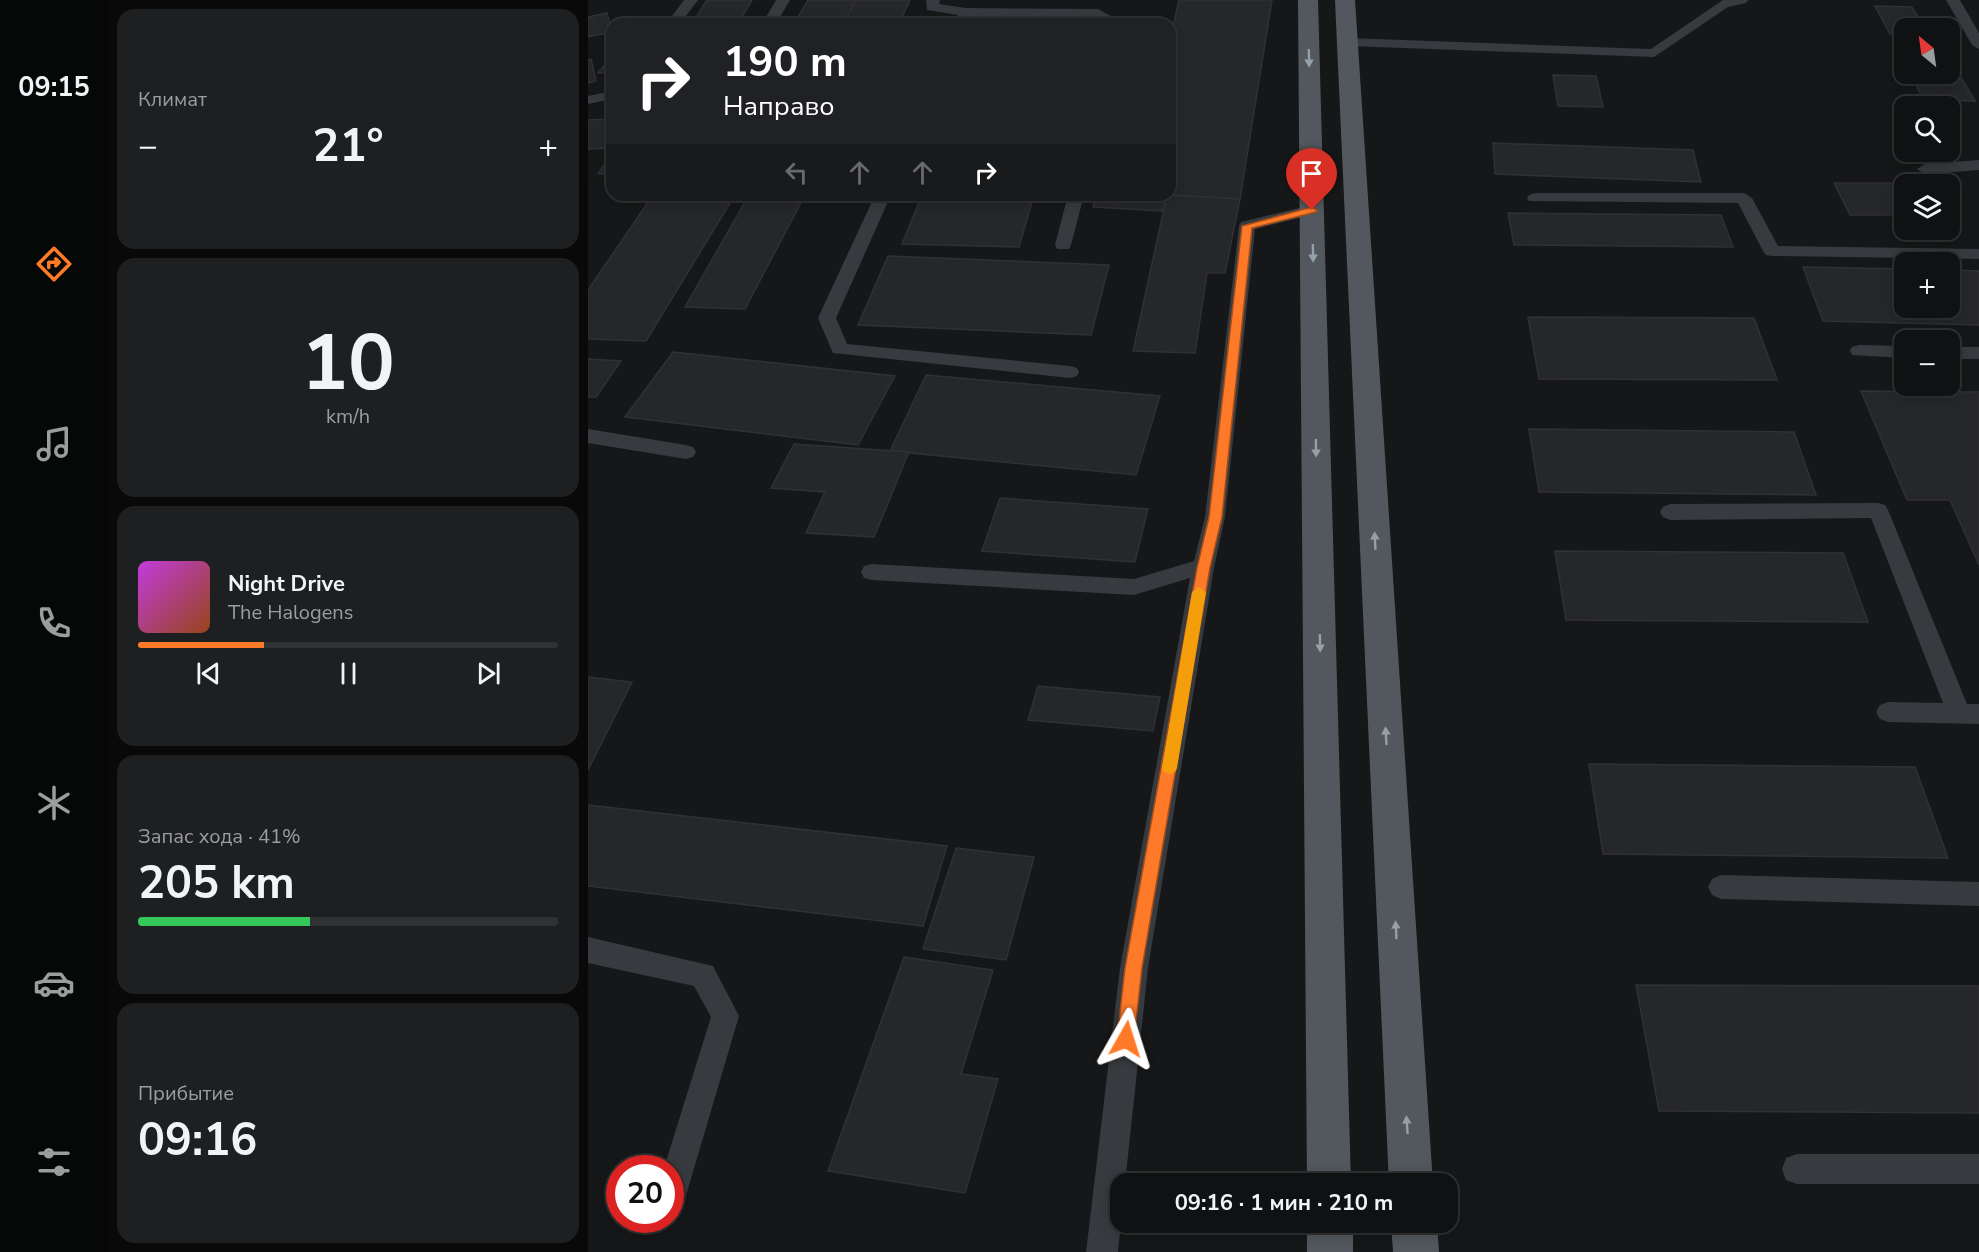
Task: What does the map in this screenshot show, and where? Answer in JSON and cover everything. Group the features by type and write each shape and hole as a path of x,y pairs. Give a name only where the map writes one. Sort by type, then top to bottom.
{"main road":[{"path":"1308,0 1329,1173"},
{"path":"1345,0 1411,1173"},
{"path":"1330,1233 1330,1252"},
{"path":"1415,1233 1416,1252"}],"lane":[{"path":"678,18 691,0"},
{"path":"772,18 783,0"},
{"path":"933,0 932,7 964,18 1098,13 1107,18"},
{"path":"1348,42 1654,52 1723,4 1741,0"},
{"path":"1953,0 1979,45"},
{"path":"588,100 606,96"},
{"path":"1925,169 1979,165"},
{"path":"1534,198 1744,198 1772,251 1979,254"},
{"path":"880,201 827,318 840,349 1070,372"},
{"path":"1063,245 1074,201"},
{"path":"1102,1252 1134,968 1203,568 1215,517 1247,226 1312,210"},
{"path":"1859,351 1894,352"},
{"path":"1960,353 1979,353"},
{"path":"588,436 686,452"},
{"path":"1670,512 1878,510 1969,714 1888,712"},
{"path":"872,572 1134,587 1179,572 1203,568"},
{"path":"1721,887 1979,894"},
{"path":"588,950 703,975 725,1016 683,1155"},
{"path":"1797,1169 1979,1169"}],"building":[{"path":"707,0 752,0 742,18 696,18"},
{"path":"808,0 856,0 846,18 798,18"},
{"path":"856,0 910,0 902,18 846,18"},
{"path":"1179,0 1272,0 1240,199 1176,195 1175,18"},
{"path":"1875,6 1912,7 1919,18 1894,18 1894,34 1890,34"},
{"path":"607,13 606,33 588,37 588,17"},
{"path":"591,59 596,81 588,83 588,60"},
{"path":"606,63 606,73 598,73"},
{"path":"1553,75 1596,76 1603,107 1558,106"},
{"path":"1960,76 1975,101 1960,101 1960,96 1922,96 1915,84 1960,84"},
{"path":"606,119 606,148 588,149 588,120"},
{"path":"1493,143 1693,150 1701,182 1495,174"},
{"path":"606,161 606,174 598,174"},
{"path":"1834,183 1894,183 1894,215 1850,215"},
{"path":"1176,195 1240,199 1225,273 1207,273 1195,353 1133,351 1166,201 1176,201"},
{"path":"649,201 731,201 646,341 588,339 588,290"},
{"path":"746,201 802,201 745,309 685,307"},
{"path":"920,201 1032,201 1019,247 902,244"},
{"path":"1095,201 1165,201 1162,211 1093,207"},
{"path":"1508,213 1721,215 1733,247 1514,245"},
{"path":"888,256 1109,265 1091,335 858,325"},
{"path":"1803,267 1894,269 1894,318 1960,318 1960,270 1979,271 1979,325 1823,321"},
{"path":"1528,317 1754,318 1777,380 1539,379"},
{"path":"673,352 895,376 858,445 625,417"},
{"path":"588,359 621,361 596,397 588,397"},
{"path":"926,375 1160,396 1136,475 890,451"},
{"path":"1861,391 1894,391 1894,396 1960,396 1960,392 1979,392 1979,565 1950,500 1907,500"},
{"path":"1529,429 1794,432 1816,495 1539,492"},
{"path":"794,444 909,452 874,537 806,533 825,492 771,488"},
{"path":"1000,498 1148,509 1135,562 982,551"},
{"path":"1555,551 1843,553 1868,622 1566,620"},
{"path":"588,677 632,682 588,770"},
{"path":"1038,686 1160,697 1153,731 1028,720"},
{"path":"1589,764 1915,767 1948,858 1603,854"},
{"path":"588,805 947,846 923,926 588,886"},
{"path":"956,848 1034,857 1006,960 923,949"},
{"path":"904,957 993,970 961,1074 998,1079 965,1193 828,1171"},
{"path":"1636,985 1979,986 1979,1113 1659,1111"}],"slow traffic":[{"path":"1170,768 1199,592"}],"route":[{"path":"1126,1039 1134,968 1203,568 1215,517 1247,226 1312,210"}]}
